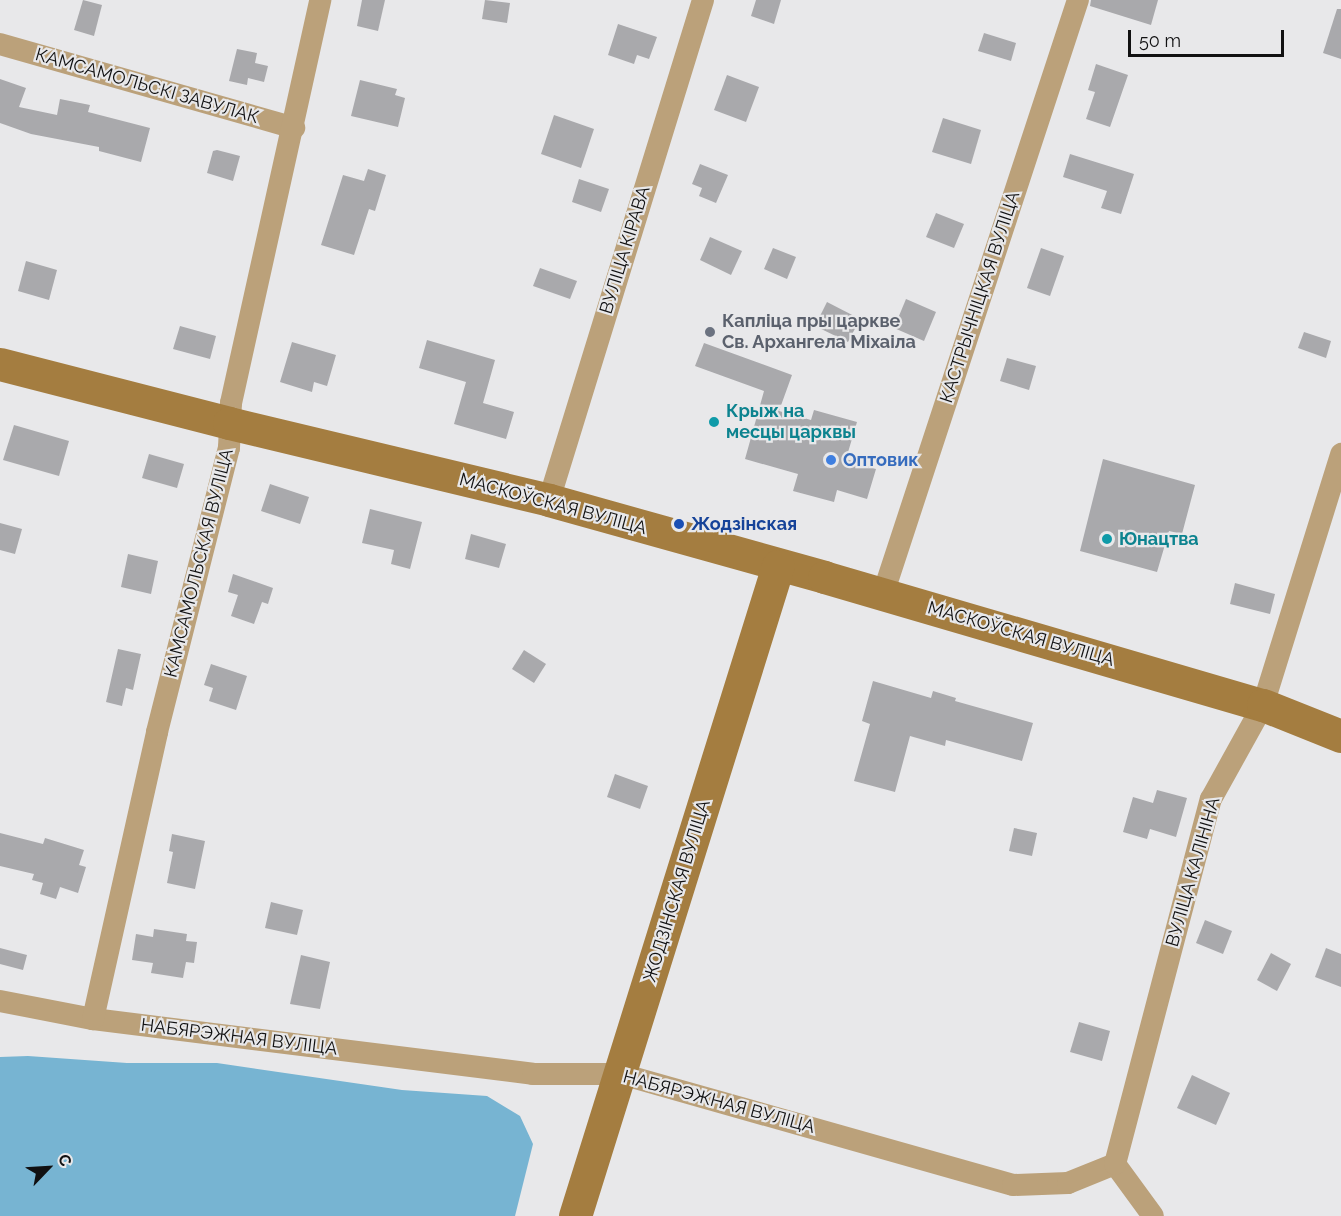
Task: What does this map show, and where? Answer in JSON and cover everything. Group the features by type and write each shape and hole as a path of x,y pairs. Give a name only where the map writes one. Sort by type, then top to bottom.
{"main road":[{"name":"МАСКОЎСКАЯ ВУЛІЦА","path":"0,364 229,423 549,500 883,594 1263,705 1341,736"},
{"name":"ЖОДЗІНСКАЯ ВУЛІЦА","path":"575,1216 778,566"}],"street":[{"name":"КАМСАМОЛЬСКАЯ ВУЛІЦА","path":"93,1019 157,732 229,448 231,403 294,128 320,0"},
{"name":"ВУЛІЦА КІРАВА","path":"549,500 703,0"},
{"name":"КАСТРЫЧНІЦКАЯ ВУЛІЦА","path":"883,594 1078,0"},
{"name":"КАМСАМОЛЬСКІ ЗАВУЛАК","path":"0,44 294,128"},
{"name":"ВУЛІЦА КАЛІНІНА","path":"1115,1164 1211,799 1263,705 1341,454"},
{"name":"НАБЯРЭЖНАЯ ВУЛІЦА","path":"0,1001 93,1019 533,1074 621,1074 1013,1185 1068,1183 1115,1164"},
{"path":"1115,1164 1153,1216"}],"water":[{"path":"28,1056 127,1063 217,1063 402,1090 487,1096 520,1116 533,1144 515,1216 0,1216 0,1057"}],"building":[{"path":"83,0 102,5 94,36 74,30"},
{"path":"362,0 385,0 378,31 357,26"},
{"path":"485,0 510,3 507,23 482,19"},
{"path":"756,0 781,0 774,24 751,16"},
{"path":"1091,0 1158,0 1151,25 1090,6"},
{"path":"1337,9 1341,9 1341,59 1323,53"},
{"path":"618,24 657,37 649,59 637,55 634,64 608,55"},
{"path":"984,33 1016,43 1011,61 978,51"},
{"path":"237,49 257,53 255,63 268,66 264,82 248,78 247,85 229,81"},
{"path":"1096,64 1128,75 1110,127 1086,119 1095,92 1088,90"},
{"path":"727,75 759,87 746,122 714,110"},
{"path":"0,79 26,88 19,107 57,115 60,99 90,105 88,112 150,128 141,162 99,151 99,147 31,134 0,123"},
{"path":"360,80 397,89 395,95 405,98 398,127 351,116"},
{"path":"554,115 594,129 581,168 541,154"},
{"path":"943,118 981,130 971,164 932,152"},
{"path":"213,151 240,156 233,181 207,173"},
{"path":"1070,154 1134,174 1121,214 1101,208 1107,191 1063,177"},
{"path":"700,164 728,175 716,203 699,196 702,188 692,184"},
{"path":"368,169 386,175 375,211 369,209 354,255 321,245 343,175 364,181"},
{"path":"579,179 609,189 601,212 572,202"},
{"path":"936,213 964,224 954,248 926,237"},
{"path":"710,237 742,251 731,275 700,260"},
{"path":"773,248 796,257 787,279 764,269"},
{"path":"1041,248 1064,256 1050,296 1027,288"},
{"path":"26,261 57,270 49,300 18,291"},
{"path":"540,268 577,281 570,299 533,286"},
{"path":"906,299 936,312 924,341 894,328"},
{"path":"827,302 860,319 848,342 815,326"},
{"path":"180,326 216,336 210,359 173,349"},
{"path":"1304,332 1331,341 1326,358 1298,348"},
{"path":"427,340 495,360 483,403 514,412 506,439 454,424 466,382 419,368"},
{"path":"292,342 336,355 327,386 314,382 312,392 280,382"},
{"path":"704,343 792,375 779,411 811,420 814,410 857,422 846,459 876,469 867,499 837,490 834,502 793,491 798,474 745,459 764,391 695,366"},
{"path":"1007,358 1036,366 1029,390 1000,381"},
{"path":"14,425 69,441 59,476 3,460"},
{"path":"149,454 184,464 177,488 142,478"},
{"path":"1103,459 1195,485 1182,534 1169,531 1157,572 1080,551"},
{"path":"270,484 309,497 300,524 261,511"},
{"path":"370,509 422,522 410,569 391,564 394,550 362,543"},
{"path":"0,523 22,529 15,554 0,550"},
{"path":"471,534 506,544 499,568 465,559"},
{"path":"128,554 158,561 151,594 121,587"},
{"path":"233,574 273,588 268,604 262,602 254,624 231,616 238,595 228,592"},
{"path":"1235,583 1275,594 1270,614 1230,604"},
{"path":"118,649 141,654 133,690 126,688 122,706 106,702"},
{"path":"524,650 546,664 534,683 512,669"},
{"path":"211,664 247,676 236,710 209,701 213,688 204,685"},
{"path":"873,681 931,698 933,691 956,698 955,701 1033,723 1022,761 946,740 945,746 910,736 895,792 854,781 870,724 862,721"},
{"path":"615,774 648,786 640,809 607,797"},
{"path":"1157,790 1187,798 1176,837 1150,829 1147,839 1123,832 1133,797 1153,803"},
{"path":"1014,828 1037,833 1032,856 1009,851"},
{"path":"0,833 43,844 45,838 84,850 79,865 86,867 78,893 60,887 56,899 40,894 43,883 32,880 34,874 0,866"},
{"path":"172,834 205,841 195,889 167,883 173,852 169,851"},
{"path":"271,902 303,910 297,935 265,928"},
{"path":"1205,920 1232,931 1223,954 1196,943"},
{"path":"154,929 187,934 186,941 197,942 194,963 186,962 183,978 151,973 153,963 132,960 136,934 153,937"},
{"path":"0,948 27,955 23,970 0,964"},
{"path":"1326,948 1341,954 1341,987 1315,977"},
{"path":"1271,953 1291,964 1277,991 1257,980"},
{"path":"301,955 330,962 320,1009 290,1004"},
{"path":"1079,1022 1110,1031 1102,1061 1070,1052"},
{"path":"1192,1075 1230,1093 1216,1125 1177,1108"}],"place":[{"name":"Капліца пры царкве Св. Архангела Міхаіла","path":"710,332"},
{"name":"Крыж на месцы царквы","path":"714,422"},
{"name":"Оптовик","path":"831,460"},
{"name":"Жодзінская","path":"679,524"},
{"name":"Юнацтва","path":"1107,539"}]}
